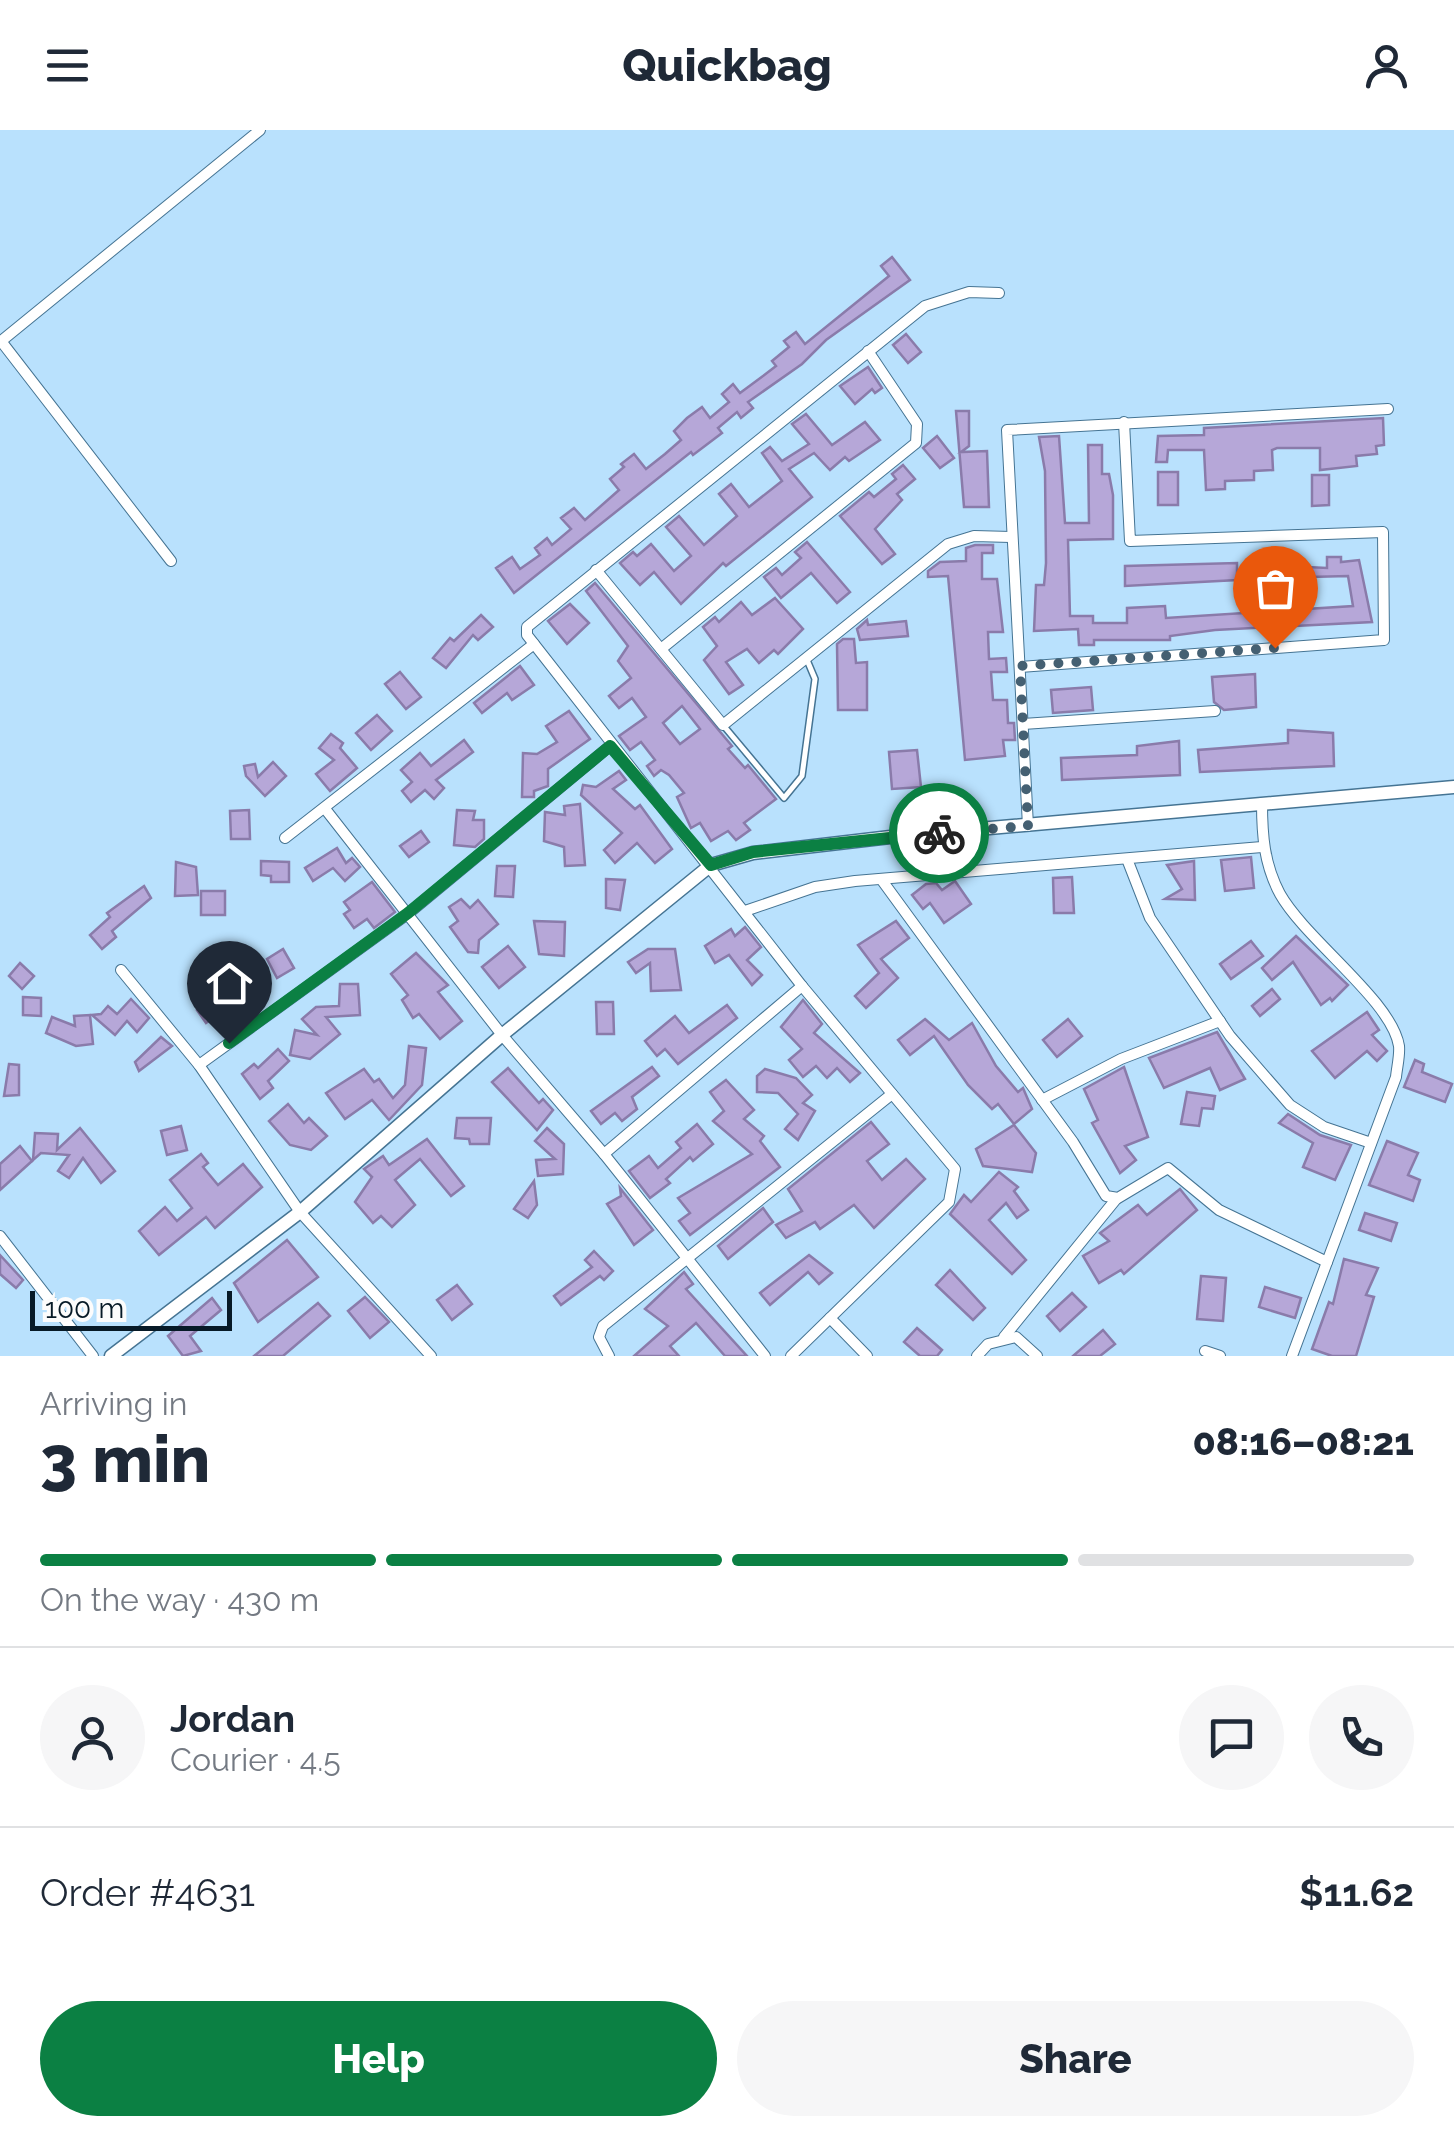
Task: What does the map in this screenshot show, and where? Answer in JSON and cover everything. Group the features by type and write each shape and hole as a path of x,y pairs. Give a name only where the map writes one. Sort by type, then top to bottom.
{"street":[{"path":"171,561 0,341 260,130"},
{"path":"791,1356 949,1202 954,1169 802,986 711,865 610,746 527,635 530,622 926,306 969,292 999,294"},
{"path":"660,650 916,442 917,424 868,352"},
{"path":"1028,826 1007,430 1388,409"},
{"path":"1020,666 1384,640 1382,532 1130,541 1124,422"},
{"path":"596,570 723,725 948,544 974,536 1011,537"},
{"path":"286,838 534,644"},
{"path":"1023,724 1215,711"},
{"path":"199,1065 408,913 610,746"},
{"path":"110,1356 300,1212 502,1035 711,865 753,852 1454,787"},
{"path":"1262,803 1262,847 1289,906 1318,946 1391,1023 1400,1048 1396,1077 1292,1356"},
{"path":"326,810 502,1035 604,1154 765,1356"},
{"path":"745,911 816,887 1262,847"},
{"path":"1127,858 1150,918 1220,1022 1290,1105 1324,1127 1371,1143"},
{"path":"881,879 1042,1100 1106,1196 1118,1198"},
{"path":"121,970 199,1065 300,1212 432,1356"},
{"path":"604,1154 802,986"},
{"path":"1042,1100 1122,1059 1220,1022"},
{"path":"609,1356 598,1337 603,1326 685,1256 892,1094"},
{"path":"977,1356 1004,1336 1118,1198 1168,1168 1219,1210 1327,1262"},
{"path":"0,1236 93,1356"},
{"path":"830,1318 867,1356"},
{"path":"1004,1336 1016,1336 1038,1356"},
{"path":"1204,1351 1220,1356"}],"lane":[{"path":"723,725 784,798 802,776 814,679 807,658"}],"building":[{"path":"892,257 910,280 826,340 802,364 748,402 753,408 741,418 737,412 718,428 722,433 693,455 691,452 514,593 496,568 512,557 520,569 540,555 535,548 547,538 552,545 571,529 561,518 574,508 585,520 619,490 610,479 624,467 621,464 634,454 646,469 681,440 674,431 687,418 702,407 710,418 729,402 722,394 733,384 740,393 776,366 772,361 789,347 784,341 796,332 805,344 889,276 881,266"},
{"path":"906,334 921,352 908,363 893,345"},
{"path":"868,367 882,388 875,393 872,389 855,404 840,386"},
{"path":"956,411 969,411 969,446 961,452 987,451 989,507 964,507"},
{"path":"806,414 832,445 865,422 880,440 849,461 845,457 830,470 814,453 789,469 812,497 726,566 723,563 681,604 654,572 640,585 620,563 651,544 674,571 691,556 666,527 679,516 704,545 737,516 719,494 731,484 749,507 782,481 762,453 770,447 782,461 809,444 792,424"},
{"path":"1383,418 1384,445 1376,446 1377,454 1356,456 1357,466 1320,470 1320,448 1277,448 1272,450 1273,470 1254,471 1254,480 1225,481 1225,489 1206,490 1204,450 1168,450 1167,462 1156,462 1158,436 1204,435 1204,428"},
{"path":"937,436 954,458 940,468 923,448"},
{"path":"1059,436 1065,523 1089,523 1088,445 1102,445 1102,474 1109,474 1113,495 1113,539 1068,540 1070,616 1093,616 1093,623 1127,623 1127,608 1165,606 1166,618 1353,606 1348,576 1309,577 1309,584 1297,584 1298,577 1272,578 1272,559 1287,559 1287,566 1327,568 1327,557 1341,557 1341,562 1359,560 1372,622 1215,630 1170,636 1170,640 1094,640 1094,645 1079,645 1078,629 1034,631 1036,585 1044,585 1046,563 1045,471 1039,437"},
{"path":"903,465 915,479 897,494 902,500 875,529 895,554 882,564 840,516 869,492 874,497 896,479 892,474"},
{"path":"1158,472 1178,472 1178,505 1158,505"},
{"path":"1312,475 1329,475 1329,505 1312,506"},
{"path":"807,542 850,592 837,603 811,573 781,598 764,577 776,568 782,575 801,558 795,552"},
{"path":"993,545 993,553 982,553 982,579 997,579 1003,632 988,632 989,659 1006,658 1007,672 991,672 993,700 1007,700 1008,723 1014,723 1015,740 1003,740 1005,756 965,760 948,576 928,577 928,571 940,562 966,561 966,548"},
{"path":"1237,563 1237,580 1125,586 1125,566"},
{"path":"595,583 732,746 728,749 745,768 748,765 776,799 744,823 750,830 736,840 728,831 711,841 700,823 691,828 677,797 684,793 661,770 654,776 647,766 655,760 641,742 630,750 619,736 646,717 632,698 619,708 609,696 631,678 618,661 628,646 586,591","holes":["682,706 700,729 680,744 663,723"]},
{"path":"775,598 803,629 778,654 774,650 759,663 747,649 726,662 743,685 729,694 704,660 717,646 703,627 715,617 719,622 741,602 752,615"},
{"path":"570,604 589,623 567,644 548,621"},
{"path":"481,615 493,627 478,640 473,635 446,668 433,658 450,638 454,641"},
{"path":"867,620 868,625 906,621 908,636 860,640 857,629"},
{"path":"843,639 854,639 856,663 867,662 867,710 838,710 837,644"},
{"path":"520,666 534,685 512,700 507,693 482,713 474,703"},
{"path":"400,672 421,697 406,709 385,684"},
{"path":"1255,674 1256,707 1224,710 1214,702 1212,677"},
{"path":"1091,687 1093,710 1053,713 1051,690"},
{"path":"569,711 590,739 548,769 548,786 534,791 534,797 522,797 523,753 537,754 557,742 546,726"},
{"path":"377,715 392,731 371,750 356,733"},
{"path":"1288,730 1333,733 1334,766 1200,772 1198,750 1288,743"},
{"path":"331,734 343,743 340,748 357,768 330,791 316,774 334,760 319,748"},
{"path":"464,740 473,752 436,780 444,788 434,799 425,790 411,802 402,791 412,782 401,770 420,753 431,766"},
{"path":"1179,741 1180,775 1062,780 1061,758 1137,755 1137,746"},
{"path":"917,750 921,787 892,789 889,752"},
{"path":"273,762 286,776 265,796 246,776 244,766 255,764 258,777"},
{"path":"619,771 626,780 613,789 635,809 640,805 672,849 655,863 637,843 615,863 604,850 622,833 581,795 583,785 596,787"},
{"path":"580,804 585,865 565,866 564,847 544,841 545,812 565,815 564,806"},
{"path":"249,810 250,839 231,839 230,811"},
{"path":"457,810 475,811 473,820 484,820 484,839 475,847 454,845"},
{"path":"421,831 429,842 409,857 400,846"},
{"path":"337,848 346,863 352,858 360,867 345,881 333,868 313,881 305,868"},
{"path":"1251,857 1254,888 1225,891 1221,860"},
{"path":"261,861 289,862 289,882 271,882 271,876 261,875"},
{"path":"1194,861 1195,900 1165,899 1182,889 1167,865"},
{"path":"176,862 196,867 198,895 175,896"},
{"path":"497,866 515,866 513,897 495,896"},
{"path":"1072,877 1074,913 1054,913 1053,878"},
{"path":"606,879 625,880 620,910 606,908"},
{"path":"955,881 971,904 944,923 930,903 923,909 912,895 926,884 936,883 942,890"},
{"path":"372,882 395,912 374,928 367,919 354,928 344,914 350,910 344,902"},
{"path":"144,886 151,898 112,931 116,937 102,949 90,935 110,917 107,913"},
{"path":"201,891 225,891 225,915 201,915"},
{"path":"461,899 470,908 478,900 498,924 479,940 478,953 468,952 450,927 458,921 449,907"},
{"path":"534,921 565,922 564,956 539,954"},
{"path":"896,921 909,938 881,959 898,978 866,1008 855,996 879,973 858,945"},
{"path":"745,927 761,947 747,960 762,975 752,985 729,955 715,963 705,946 731,929 735,936"},
{"path":"1296,936 1348,985 1332,1001 1330,998 1321,1005 1293,962 1272,980 1262,968"},
{"path":"1251,941 1263,956 1231,979 1220,964"},
{"path":"508,946 525,967 499,988 482,967"},
{"path":"283,949 294,968 277,978 267,959"},
{"path":"648,949 675,949 681,990 651,991 650,963 636,973 628,962"},
{"path":"416,953 448,985 438,992 462,1021 440,1039 419,1014 413,1018 402,1000 408,995 391,974"},
{"path":"20,963 34,976 22,989 9,976"},
{"path":"340,984 358,984 360,1015 326,1017 340,1034 310,1059 290,1055 295,1030 317,1035 302,1019 316,1007 339,1006"},
{"path":"1272,989 1280,999 1260,1016 1252,1006"},
{"path":"220,994 228,1007 206,1023 197,1010"},
{"path":"23,997 41,998 41,1016 23,1015"},
{"path":"131,999 149,1018 137,1032 127,1021 115,1035 92,1015 101,1014 108,1006 117,1014"},
{"path":"803,1000 822,1024 814,1033 860,1073 850,1082 837,1068 827,1078 816,1066 803,1077 789,1060 802,1049 781,1027"},
{"path":"596,1002 613,1002 614,1034 597,1034"},
{"path":"727,1005 737,1018 678,1064 665,1049 657,1056 645,1041 675,1016 689,1033"},
{"path":"1367,1012 1379,1030 1372,1035 1387,1051 1377,1061 1367,1051 1335,1078 1312,1051"},
{"path":"90,1015 93,1044 76,1046 46,1033 52,1017 75,1026 74,1016"},
{"path":"925,1019 949,1040 972,1023 996,1066 1018,1092 1023,1088 1032,1109 1014,1124 998,1104 992,1109 968,1085 934,1036 910,1055 898,1040"},
{"path":"1068,1019 1082,1036 1057,1057 1043,1040"},
{"path":"1217,1032 1245,1079 1220,1090 1210,1068 1164,1088 1149,1058"},
{"path":"161,1037 172,1046 139,1071 135,1062"},
{"path":"409,1046 426,1048 422,1085 389,1120 372,1100 345,1119 326,1093 364,1069 374,1082 379,1079 393,1098 405,1085"},
{"path":"278,1049 289,1061 268,1081 273,1088 260,1099 242,1074 254,1064 258,1068"},
{"path":"1415,1060 1424,1064 1422,1072 1452,1084 1445,1102 1404,1087"},
{"path":"9,1064 19,1065 19,1095 4,1096"},
{"path":"652,1067 659,1076 632,1097 637,1109 622,1121 615,1113 601,1124 591,1111"},
{"path":"1124,1067 1148,1137 1125,1146 1136,1160 1120,1173 1092,1123 1098,1120 1084,1089"},
{"path":"508,1068 539,1103 543,1099 553,1110 537,1130 492,1082"},
{"path":"765,1069 796,1078 812,1095 803,1103 815,1111 798,1140 785,1129 798,1114 778,1093 757,1092 757,1076"},
{"path":"726,1080 754,1110 744,1119 764,1136 760,1141 780,1167 690,1235 679,1221 690,1213 678,1198 752,1154 713,1121 724,1111 710,1092"},
{"path":"1187,1092 1215,1096 1213,1109 1202,1108 1199,1126 1181,1124"},
{"path":"288,1104 304,1123 309,1118 327,1136 311,1150 290,1145 269,1121"},
{"path":"1288,1114 1320,1135 1351,1145 1335,1180 1303,1167 1313,1143 1279,1123"},
{"path":"457,1118 491,1118 489,1144 470,1144 469,1139 455,1138"},
{"path":"871,1122 889,1144 867,1161 882,1180 906,1159 925,1179 874,1228 854,1205 820,1229 815,1222 786,1238 776,1225 802,1211 788,1189"},
{"path":"697,1124 713,1144 693,1161 690,1157 666,1179 670,1183 650,1198 629,1171 649,1156 658,1168 681,1148 676,1142"},
{"path":"1014,1125 1036,1153 1032,1172 983,1166 976,1149"},
{"path":"181,1126 187,1150 167,1155 161,1131"},
{"path":"80,1128 115,1171 101,1183 83,1158 69,1178 58,1171 69,1155 41,1153 33,1160 35,1133 58,1134 57,1150"},
{"path":"547,1128 564,1144 563,1174 538,1176 536,1160 555,1159 535,1141"},
{"path":"427,1139 464,1186 451,1196 420,1159 395,1180 415,1205 392,1227 381,1216 373,1223 355,1202 372,1177 364,1169 383,1156 389,1165"},
{"path":"1387,1141 1418,1153 1408,1175 1420,1180 1413,1201 1369,1185"},
{"path":"20,1146 32,1161 0,1190 0,1164"},
{"path":"201,1154 208,1163 203,1167 218,1185 243,1164 262,1187 215,1228 206,1217 159,1255 139,1231 165,1207 177,1221 192,1208 170,1180"},
{"path":"999,1172 1018,1187 1014,1191 1028,1210 1017,1218 1006,1203 989,1220 1026,1260 1012,1274 950,1214 964,1195 971,1202"},
{"path":"534,1181 537,1205 528,1218 514,1209"},
{"path":"620,1188 653,1230 634,1245 607,1204 621,1196"},
{"path":"1180,1189 1197,1210 1124,1274 1121,1270 1099,1283 1083,1256 1109,1241 1100,1233 1138,1205 1147,1215"},
{"path":"763,1208 773,1222 728,1259 718,1246"},
{"path":"1365,1213 1397,1223 1391,1241 1359,1230"},
{"path":"287,1240 318,1277 258,1322 234,1283"},
{"path":"594,1251 613,1271 561,1305 554,1296 592,1267 585,1260"},
{"path":"0,1255 23,1280 16,1288 0,1274"},
{"path":"809,1255 832,1273 819,1284 808,1272 770,1305 760,1293"},
{"path":"1344,1259 1378,1268 1366,1295 1374,1297 1356,1356 1332,1356 1312,1349 1329,1302 1333,1304"},
{"path":"950,1270 985,1308 973,1320 936,1285"},
{"path":"684,1272 693,1284 686,1289 747,1356 725,1356 696,1323 670,1346 679,1356 634,1356 668,1326 645,1309"},
{"path":"1201,1276 1226,1278 1223,1321 1197,1319"},
{"path":"457,1285 472,1304 452,1320 437,1300"},
{"path":"1265,1287 1301,1298 1295,1318 1259,1307"},
{"path":"1072,1293 1086,1307 1060,1331 1047,1316"},
{"path":"365,1297 389,1322 370,1338 348,1311"},
{"path":"212,1298 221,1310 190,1336 201,1351 183,1356 168,1336"},
{"path":"318,1303 330,1316 283,1356 254,1356"},
{"path":"917,1328 942,1350 937,1356 920,1356 904,1342"},
{"path":"1103,1330 1115,1344 1100,1356 1073,1356"}],"way so far":[{"path":"939,833 1028,826 1020,666 1275,648"}],"route":[{"path":"229,1043 408,913 610,746 711,865 753,852 939,833"}]}
